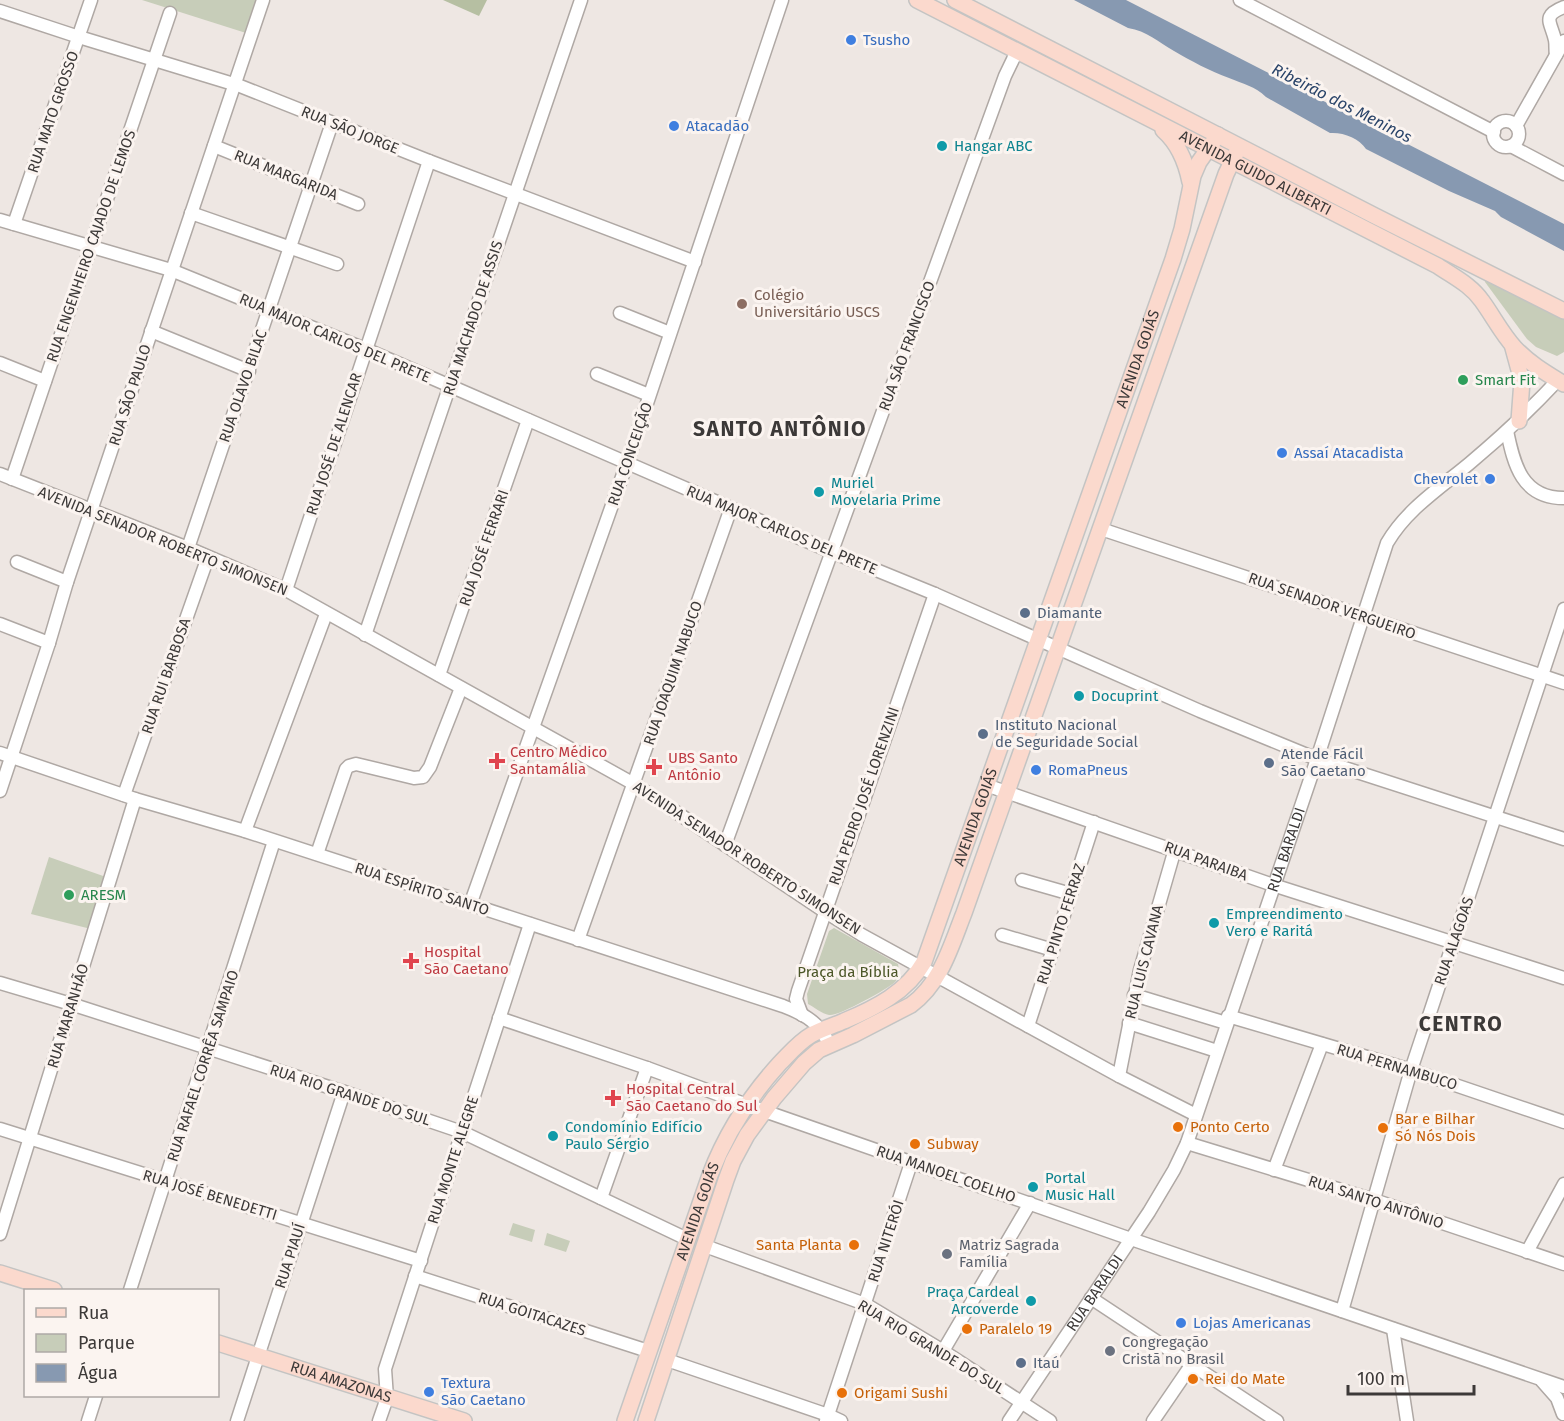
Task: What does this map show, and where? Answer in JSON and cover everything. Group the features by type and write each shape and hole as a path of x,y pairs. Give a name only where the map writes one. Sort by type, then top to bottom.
{"main road":[{"name":"AVENIDA GUIDO ALIBERTI","path":"917,0 1208,148 1236,154 1560,308"},
{"name":"AVENIDA GUIDO ALIBERTI","path":"955,0 1218,135 1236,154 1468,285 1481,299 1512,345 1530,362 1562,379"},
{"path":"1017,51 1026,47 1046,47"},
{"path":"1152,120 1177,146 1191,182"},
{"name":"AVENIDA GOIÁS","path":"646,1421 733,1161 747,1135 804,1063 819,1050 911,1005 922,996 937,977 964,913 1032,722 1049,645 1173,259 1182,229 1191,182 1197,166 1218,135"},
{"name":"AVENIDA GOIÁS","path":"625,1421 714,1165 747,1105 769,1076 794,1049 811,1035 845,1021 893,996 908,985 921,968 986,785 1101,528 1207,227 1236,154"},
{"path":"1512,345 1522,381 1519,421"},
{"path":"0,1273 51,1289"},
{"name":"RUA AMAZONAS","path":"219,1343 464,1421"}],"street":[{"name":"RUA MATO GROSSO","path":"14,224 91,0"},
{"name":"RUA SÃO PAULO","path":"0,790 6,755 49,643 67,582 263,0"},
{"name":"RUA MACHADO DE ASSIS","path":"365,635 581,0"},
{"name":"RUA CONCEIÇÃO","path":"470,905 627,463 782,0"},
{"path":"1240,0 1494,132 1498,144 1511,146 1564,174"},
{"path":"1556,57 1555,41 1549,25 1550,18 1554,11 1564,7"},
{"name":"RUA SÃO JORGE","path":"0,11 236,85 429,162 695,262"},
{"name":"RUA ENGENHEIRO CAJADO DE LEMOS","path":"12,478 170,13"},
{"path":"1516,126 1564,41"},
{"name":"RUA SÃO FRANCISCO","path":"725,844 1001,87 1017,51"},
{"path":"1494,132 1501,122 1509,122 1516,126 1519,137 1511,146"},
{"name":"RUA OLAVO BILAC","path":"188,548 332,123"},
{"name":"RUA MARGARIDA","path":"214,146 358,204"},
{"name":"RUA JOSÉ DE ALENCAR","path":"286,590 429,162"},
{"path":"191,213 337,264"},
{"name":"RUA MAJOR CARLOS DEL PRETE","path":"0,220 171,270 365,349 1317,759 1564,839"},
{"path":"620,313 670,333"},
{"path":"151,331 249,371"},
{"path":"0,363 45,381"},
{"path":"597,374 650,395"},
{"name":"RUA BARALDI","path":"1009,1421 1131,1239 1163,1189 1187,1143 1216,1051 1317,759 1381,560 1394,531 1414,508 1519,421 1562,379"},
{"name":"RUA JOSÉ FERRARI","path":"439,675 528,420"},
{"path":"1507,431 1512,459 1522,479 1541,493 1564,498"},
{"name":"AVENIDA SENADOR ROBERTO SIMONSEN","path":"0,474 188,548 286,590 634,784 824,911 921,968 1119,1076 1196,1115"},
{"name":"RUA JOAQUIM NABUCO","path":"578,940 731,508"},
{"name":"RUA SENADOR VERGUEIRO","path":"1101,528 1564,683"},
{"name":"RUA RUI BARBOSA","path":"129,797 208,557"},
{"path":"17,562 67,582"},
{"name":"RUA PEDRO JOSÉ LORENZINI","path":"796,999 824,911 935,594"},
{"name":"RUA ALAGOAS","path":"1342,1311 1411,1070 1564,609"},
{"path":"245,831 326,614"},
{"path":"0,624 49,643"},
{"path":"317,854 346,769 356,764 414,778 423,777 430,767 461,688"},
{"name":"RUA ESPÍRITO SANTO","path":"6,755 129,797 317,854 783,1006 816,1023 830,1045"},
{"name":"RUA PARAIBA","path":"986,785 1273,885 1564,978"},
{"name":"RUA MARANHÃO","path":"0,1234 71,1004 129,797"},
{"name":"RUA PINTO FERRAZ","path":"1028,1026 1094,822"},
{"name":"RUA RAFAEL CORRÊA SAMPAIO","path":"130,1289 274,841"},
{"name":"RUA LUIS CAVANA","path":"1119,1076 1145,947 1175,849"},
{"path":"1022,880 1071,894"},
{"name":"RUA MONTE ALEGRE","path":"387,1398 385,1369 530,924"},
{"path":"1002,935 1053,950"},
{"name":"RUA RIO GRANDE DO SUL","path":"0,983 208,1048 462,1132 687,1239"},
{"name":"RUA PERNAMBUCO","path":"1134,995 1322,1044 1411,1070 1564,1122"},
{"path":"783,1006 796,999 802,1015"},
{"name":"RUA MANOEL COELHO","path":"499,1018 647,1068 911,1163 1564,1387"},
{"path":"1129,1023 1216,1051"},
{"path":"1274,1170 1322,1044"},
{"path":"601,1198 647,1068"},
{"name":"RUA PIAUÍ","path":"237,1421 344,1092"},
{"name":"RUA JOSÉ BENEDETTI","path":"0,1129 421,1260"},
{"name":"RUA SANTO ANTÔNIO","path":"1187,1143 1374,1200 1564,1264"},
{"name":"RUA NITERÓI","path":"827,1418 911,1163"},
{"path":"1527,1252 1564,1184"},
{"path":"943,1351 1030,1203"},
{"name":"RUA RIO GRANDE DO SUL","path":"705,1246 865,1304 943,1351 1050,1421"},
{"name":"RUA GOITACAZES","path":"416,1276 648,1351"},
{"path":"1091,1298 1277,1421"},
{"path":"1393,1329 1407,1421"},
{"path":"667,1360 827,1418 841,1421"},
{"path":"1153,1421 1192,1364"},
{"path":"1537,1377 1557,1398 1563,1415"},
{"path":"88,1421 95,1397"},
{"path":"379,1421 387,1398"}],"green space":[{"path":"142,0 257,0 246,33"},
{"path":"443,0 487,0 479,16"},
{"path":"1484,277 1564,319 1564,352 1557,356 1536,347 1527,339 1485,282"},
{"name":"ARESM","path":"49,857 106,877 91,929 31,914"},
{"name":"Praça da Bíblia","path":"834,928 898,964 899,973 895,982 883,990 852,1007 829,1015 808,1004 807,994 829,931"},
{"path":"513,1223 535,1230 532,1242 509,1235"},
{"path":"547,1233 570,1241 566,1252 544,1245"}],"water":[{"path":"1074,0 1126,0 1564,224 1564,251 1501,217 1495,211 1449,191 1366,149 1355,139 1330,133 1253,88 1201,66 1147,34 1128,28"}],"place":[{"name":"Tsusho","path":"851,40"},
{"name":"Atacadão","path":"674,126"},
{"name":"Hangar ABC","path":"942,146"},
{"name":"Colégio Universitário USCS","path":"742,304"},
{"name":"Smart Fit","path":"1463,380"},
{"name":"Assaí Atacadista","path":"1282,453"},
{"name":"Chevrolet","path":"1490,479"},
{"name":"Muriel Movelaria Prime","path":"819,492"},
{"name":"Diamante","path":"1025,613"},
{"name":"Docuprint","path":"1079,696"},
{"name":"Instituto Nacional de Seguridade Social","path":"983,734"},
{"name":"Centro Médico Santamália","path":"497,761"},
{"name":"Atende Fácil São Caetano","path":"1269,763"},
{"name":"UBS Santo Antônio","path":"654,767"},
{"name":"RomaPneus","path":"1036,770"},
{"name":"ARESM","path":"69,895"},
{"name":"Empreendimento Vero e Raritá","path":"1214,923"},
{"name":"Hospital São Caetano","path":"411,961"},
{"name":"Hospital Central São Caetano do Sul","path":"613,1098"},
{"name":"Ponto Certo","path":"1178,1127"},
{"name":"Bar e Bilhar Só Nós Dois","path":"1383,1128"},
{"name":"Condomínio Edifício Paulo Sérgio","path":"553,1136"},
{"name":"Subway","path":"915,1144"},
{"name":"Portal Music Hall","path":"1033,1187"},
{"name":"Santa Planta","path":"854,1245"},
{"name":"Matriz Sagrada Família","path":"947,1254"},
{"name":"Praça Cardeal Arcoverde","path":"1031,1301"},
{"name":"Lojas Americanas","path":"1181,1323"},
{"name":"Paralelo 19","path":"967,1329"},
{"name":"Congregação Cristã no Brasil","path":"1110,1351"},
{"name":"Itaú","path":"1021,1363"},
{"name":"Rei do Mate","path":"1193,1379"},
{"name":"Textura São Caetano","path":"429,1392"},
{"name":"Origami Sushi","path":"842,1393"}],"district":[{"name":"SANTO ANTÔNIO","path":"780,429"},
{"name":"CENTRO","path":"1461,1024"}],"water label":[{"name":"Ribeirão dos Meninos","path":"1342,103"}]}
